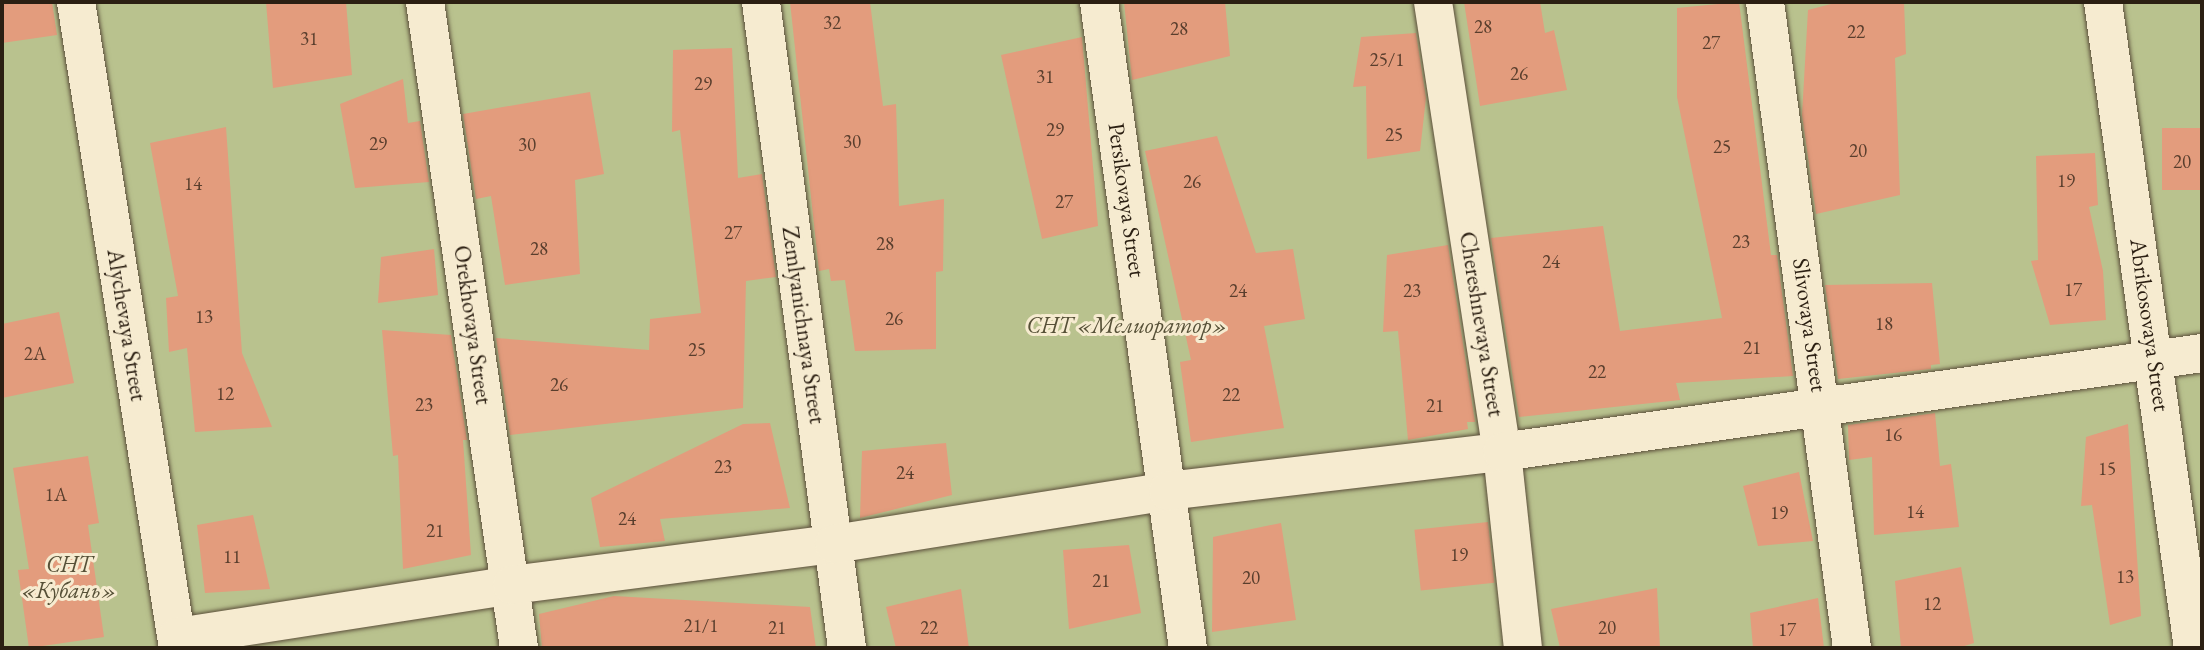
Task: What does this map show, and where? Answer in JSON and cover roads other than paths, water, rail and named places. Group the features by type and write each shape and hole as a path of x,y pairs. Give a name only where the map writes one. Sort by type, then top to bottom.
{"street":[{"name":"Alychevaya Street","path":"76,2 177,643"},
{"name":"Orekhovaya Street","path":"425,2 512,585 519,648"},
{"name":"Zemlyanichnaya Street","path":"761,2 848,648"},
{"name":"Persikovaya Street","path":"1099,2 1188,648"},
{"name":"Chereshnevaya Street","path":"1433,2 1502,453 1523,648"},
{"name":"Slivovaya Street","path":"1765,2 1822,409 1852,648"},
{"name":"Abrikosovaya Street","path":"2103,2 2156,361 2193,648"},
{"path":"177,643 512,585 834,544 1167,491 1502,453 2202,354"}],"park label":[{"name":"СНТ «Мелиоратор»","path":"1127,325"},
{"name":"СНТ «Кубань»","path":"69,577"}]}
